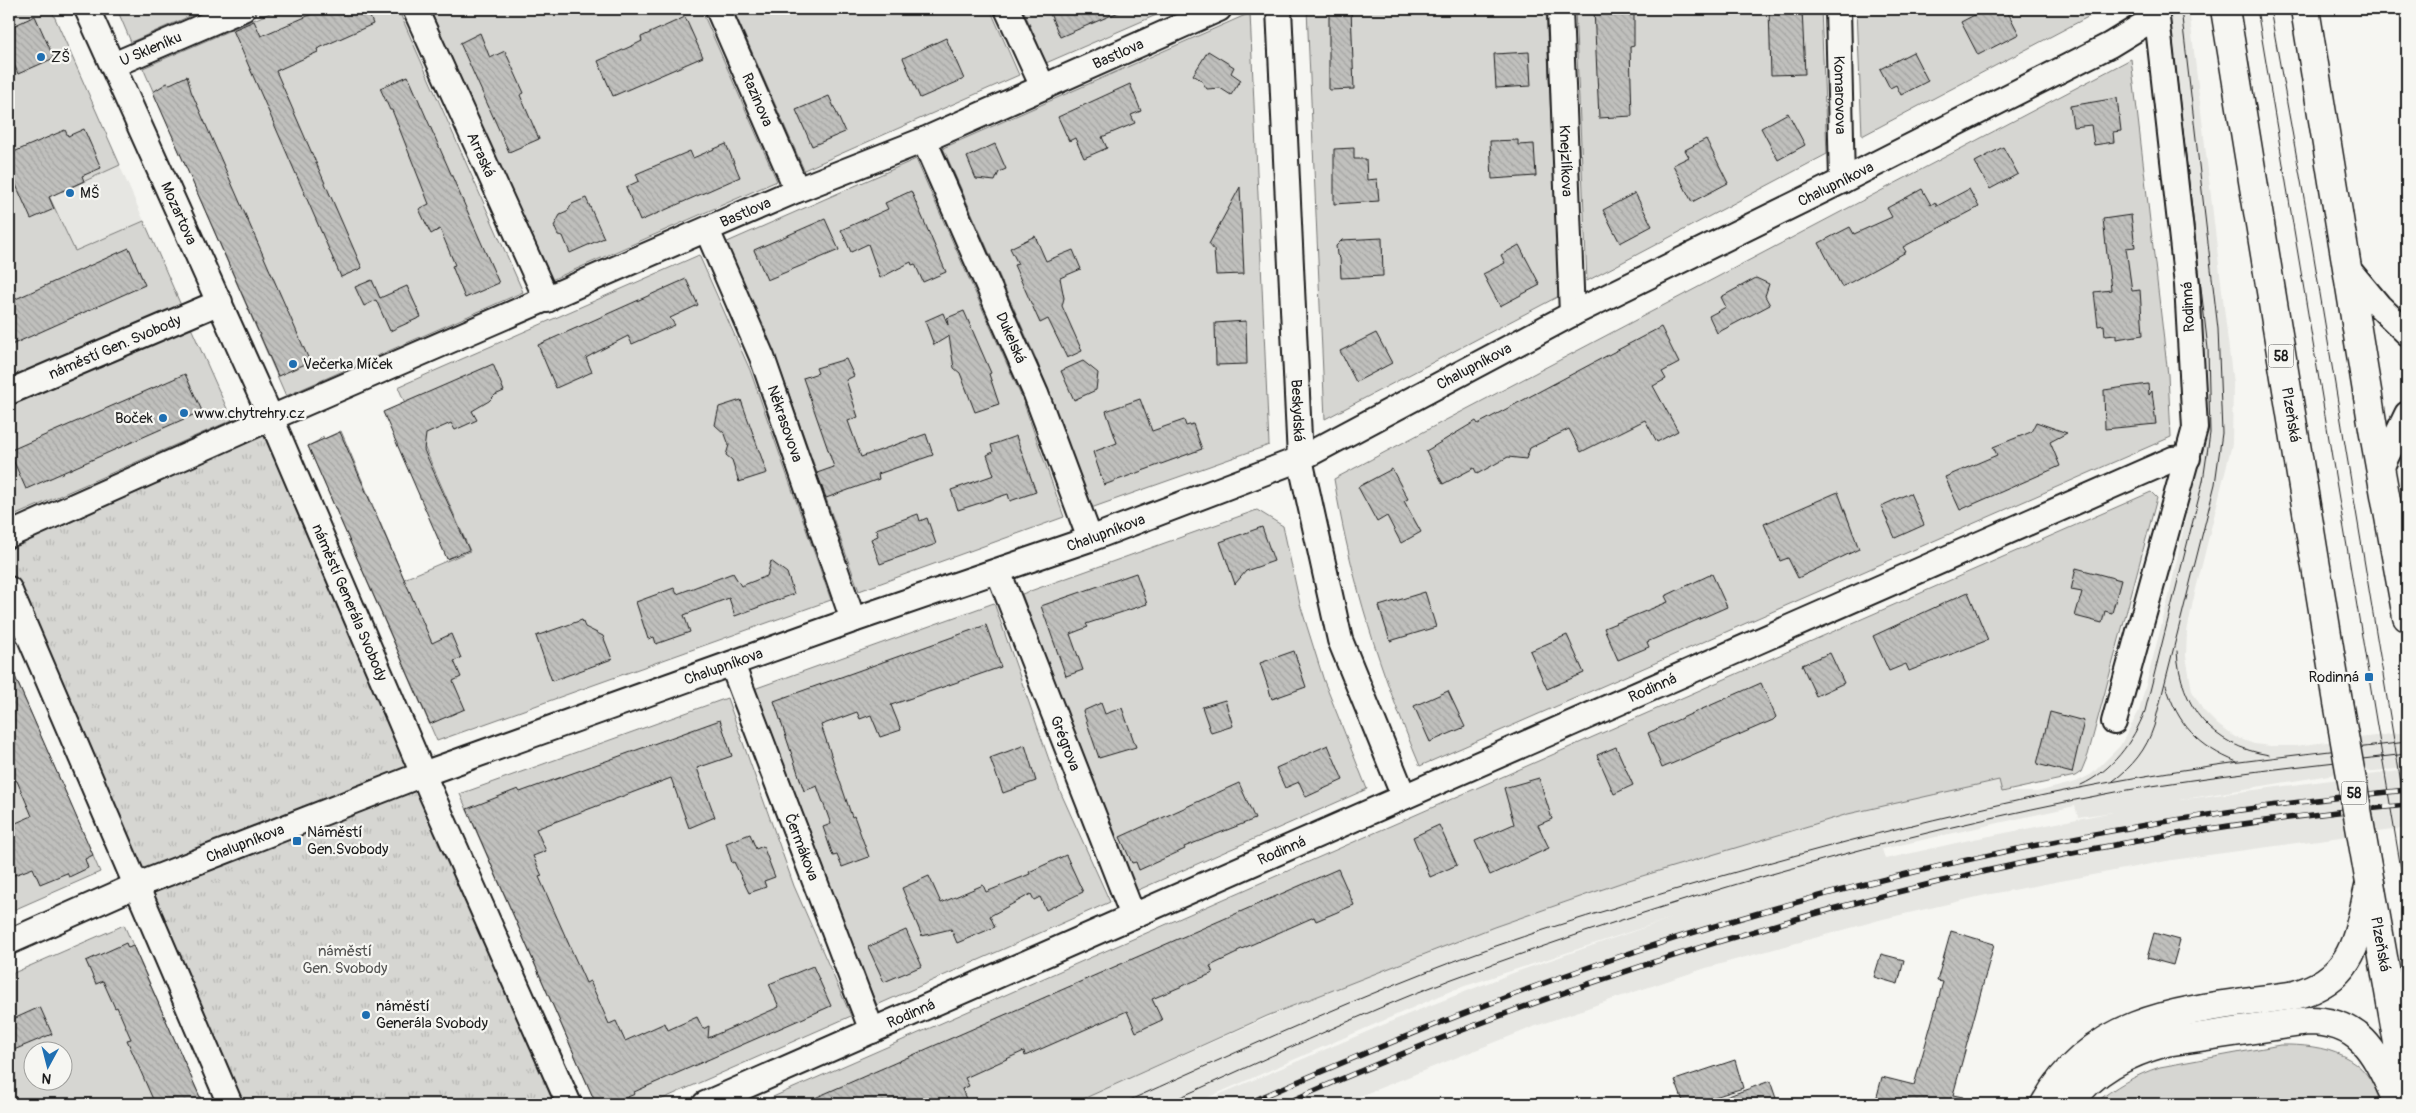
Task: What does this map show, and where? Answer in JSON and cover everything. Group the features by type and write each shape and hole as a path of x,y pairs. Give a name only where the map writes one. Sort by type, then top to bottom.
{"main road":[{"name":"Plzeňská","path":"2225,9 2338,702 2407,1094"},
{"path":"2304,9 2349,270 2373,428 2382,466 2407,617"},
{"path":"2045,1104 2061,1079 2080,1058 2102,1041 2127,1029 2160,1017 2295,995 2309,991 2332,978 2347,963 2355,947 2370,884"},
{"path":"2069,1104 2094,1075 2114,1062 2146,1048 2166,1042 2321,1021 2346,1028 2366,1043 2399,1104"}],"street":[{"name":"Mozartova","path":"87,9 271,418"},
{"name":"U Skleníku","path":"112,65 243,9"},
{"name":"Arraská","path":"415,9 546,300"},
{"name":"Razinova","path":"718,9 797,190"},
{"path":"1007,9 1043,87"},
{"name":"Bastlova","path":"271,418 797,190 924,140 1219,9"},
{"name":"Beskydská","path":"1279,9 1300,459 1340,640 1404,797"},
{"name":"Knejzlíkova","path":"1560,9 1572,314"},
{"name":"Komarovova","path":"1838,9 1842,181"},
{"name":"Chalupníkova","path":"9,942 135,886 423,774 853,620 1090,539 1300,459 1572,314 1842,181 2110,45 2156,13"},
{"name":"Rodinná","path":"705,1104 2173,459 2188,458 2195,428 2188,285 2156,13"},
{"name":"Dukelská","path":"924,140 1036,394 1090,539"},
{"name":"Někrasovova","path":"707,230 762,357 853,620"},
{"path":"2349,270 2379,306 2407,332"},
{"name":"náměstí Gen. Svobody","path":"9,392 220,302"},
{"path":"2382,466 2407,414"},
{"path":"9,535 271,418"},
{"name":"náměstí Generála Svobody","path":"271,418 423,774 569,1104"},
{"path":"2114,722 2188,458"},
{"name":"Grégrova","path":"998,571 1134,916"},
{"path":"9,589 230,1104"},
{"name":"Čermákova","path":"732,664 872,1030"}],"shaded area":[{"name":"MŠ","path":"9,9 51,9 144,221 9,280"},
{"path":"2165,9 2189,9 2233,384 2232,444 2187,632 2186,656 2192,691 2203,710 2218,725 2235,737 2254,744 2295,746 2407,732 2407,768 2329,775 2179,800 2407,770 2407,828 2172,860 1986,895 1883,919 1706,968 1616,998 1533,1027 1340,1104 1197,1104 1411,1013 1513,973 1672,918 1453,990 1193,1104 1072,1104 1328,991 1494,927 1629,880 1848,814 1923,796 1999,780 2003,792 2037,792 2076,782 2092,774 2120,746 2139,711 2169,596 2193,485 2202,427","holes":["2075,806 2078,817 2113,812 1974,839 1885,859 1882,849"]}],"green space":[{"path":"9,9 51,9 120,165 63,191 47,192 75,251 144,221 183,310 9,385"},
{"path":"117,9 206,9 131,42"},
{"path":"279,9 398,9 523,292 286,396 143,68"},
{"path":"430,9 701,9 777,181 549,281"},
{"path":"733,9 990,9 1019,75 804,170"},
{"path":"1023,9 1170,9 1046,63"},
{"path":"1307,9 1546,9 1559,296 1325,419"},
{"path":"1575,9 1821,9 1827,154 1587,281"},
{"path":"1857,9 2103,9 1862,136"},
{"path":"1250,13 1269,445 1091,508 1037,361 943,148"},
{"path":"2131,59 2168,375 2171,437 1420,766 1392,696 1368,626 1349,554 1334,479"},
{"path":"916,159 1022,398 1064,517 859,591 775,355 725,243"},
{"path":"699,255 750,370 831,600 437,741 308,446 323,436 324,439 341,431 404,579 470,551 398,387"},
{"path":"188,321 232,420 9,518 9,399"},
{"path":"271,418 569,1104 229,1104 9,589 9,535"},
{"path":"2151,492 2157,498 2088,755 2081,772 2075,776 2002,792 1999,780 1848,814 1629,880 1494,927 1267,1016 1072,1104 757,1104"},
{"path":"1257,510 1283,526 1300,604 1324,681 1367,789 1136,891 1088,781 1022,594"},
{"path":"994,603 1060,791 1110,902 877,1005 821,876 754,689"},
{"path":"9,663 100,872 9,912"},
{"path":"727,698 794,886 851,1016 651,1104 596,1104 460,794"},
{"path":"124,925 203,1104 9,1104 9,975"},
{"path":"2280,1045 2313,1047 2343,1056 2356,1064 2366,1074 2375,1087 2380,1104 2094,1104 2126,1082 2160,1067"}],"building":[{"path":"324,9 367,9 373,24 317,49 318,52 276,71 362,268 341,277 233,30 254,21 261,36"},
{"path":"1048,9 1126,9 1060,37"},
{"path":"1329,9 1351,9 1354,89 1329,90"},
{"path":"1594,9 1634,9 1634,46 1630,47 1632,116 1599,118"},
{"path":"1769,9 1802,9 1805,74 1771,75"},
{"path":"1986,9 2006,9 2019,34 1978,55 1961,22"},
{"path":"35,16 54,58 18,74 9,52 9,28"},
{"path":"685,17 703,57 613,96 598,61 642,41 641,37"},
{"path":"480,33 490,58 505,51 524,93 520,95 539,139 509,152 460,43"},
{"path":"946,38 964,79 920,98 903,58"},
{"path":"1208,51 1234,67 1231,73 1241,80 1231,95 1220,88 1207,89 1201,80 1193,75"},
{"path":"1529,52 1531,86 1496,88 1494,54"},
{"path":"1913,52 1928,81 1901,95 1896,85 1890,88 1880,69"},
{"path":"187,76 191,91 310,362 278,376 153,92 167,83 170,84"},
{"path":"408,76 499,283 465,298 452,266 455,265 440,229 431,234 419,209 429,204 392,110 390,110 380,88"},
{"path":"1130,84 1141,111 1131,115 1135,123 1102,137 1107,148 1084,158 1075,138 1069,141 1058,117"},
{"path":"829,96 845,132 812,146 796,110"},
{"path":"2117,98 2121,131 2113,132 2114,142 2094,145 2091,125 2073,127 2070,106"},
{"path":"1788,113 1805,145 1778,160 1761,128"},
{"path":"84,129 101,168 82,176 84,181 49,197 54,209 31,219 9,169 9,154 65,130 68,136"},
{"path":"1706,139 1728,183 1692,202 1673,165 1689,157 1685,150"},
{"path":"1518,140 1518,145 1534,144 1536,176 1492,179 1490,141"},
{"path":"726,144 740,177 640,221 626,187 639,181 636,174 690,151 693,158"},
{"path":"995,144 1006,169 999,172 995,181 976,179 967,157"},
{"path":"2003,147 2018,174 1990,189 1975,162"},
{"path":"1354,148 1354,159 1366,159 1367,180 1377,179 1379,201 1334,204 1334,149"},
{"path":"1240,187 1244,274 1216,275 1214,250 1209,244"},
{"path":"1922,189 1931,205 1935,202 1937,206 1969,189 1979,207 1903,247 1906,252 1842,287 1819,243 1850,227 1854,234 1892,217 1887,208"},
{"path":"911,191 946,272 923,282 915,264 912,265 911,262 880,278 868,244 851,252 841,230 888,209 885,203"},
{"path":"1635,193 1652,226 1620,243 1603,210"},
{"path":"586,198 604,238 570,253 563,236 558,235 554,226 560,215 567,212 572,204"},
{"path":"2131,215 2135,247 2126,248 2132,291 2140,290 2143,335 2116,339 2116,335 2105,336 2104,325 2098,326 2094,292 2111,290 2103,219"},
{"path":"825,219 839,250 767,280 754,250"},
{"path":"1035,236 1046,261 1073,250 1081,269 1060,278 1064,298 1062,306 1082,351 1067,358 1048,319 1040,323 1014,265 1018,264 1010,248"},
{"path":"1382,238 1383,276 1341,278 1340,258 1337,255 1336,246 1342,240"},
{"path":"1519,245 1540,285 1500,306 1483,274 1505,263 1501,255"},
{"path":"129,248 145,285 9,346 9,302"},
{"path":"1756,278 1769,284 1765,296 1770,305 1717,333 1709,316 1726,307 1721,297"},
{"path":"686,279 698,305 670,318 675,325 632,344 628,336 593,354 586,358 592,372 556,388 538,345"},
{"path":"372,280 380,298 407,286 421,317 390,331 376,300 364,306 355,287"},
{"path":"964,311 991,373 989,374 999,404 975,412 960,373 954,368 949,336 934,345 925,321 943,313 948,325 947,318"},
{"path":"1246,321 1247,364 1216,365 1215,323"},
{"path":"1661,327 1679,363 1662,372 1666,379 1653,386 1678,431 1657,442 1645,420 1581,452 1569,429 1530,448 1526,459 1508,457 1477,474 1474,468 1443,484 1426,451 1476,421 1478,424"},
{"path":"1376,333 1392,363 1356,382 1340,351"},
{"path":"846,359 854,376 846,380 858,417 848,421 861,457 926,434 933,455 878,474 879,479 826,498 817,473 834,467 803,378 818,373 816,368"},
{"path":"1083,361 1098,373 1096,390 1074,400 1061,371"},
{"path":"493,364 504,391 472,411 477,420 455,430 451,423 426,434 424,450 469,550 447,559 383,412"},
{"path":"185,374 202,411 26,489 9,451"},
{"path":"2148,384 2149,395 2152,391 2156,424 2105,429 2104,390"},
{"path":"1140,399 1152,431 1184,420 1186,426 1193,424 1202,449 1104,485 1093,452 1117,443 1106,411"},
{"path":"741,400 767,473 739,482 732,460 726,455 729,445 725,434 715,425 719,407"},
{"path":"2036,422 2067,433 2050,442 2060,466 1960,510 1945,477 1997,455 1993,447 2031,432"},
{"path":"340,432 432,643 451,634 461,658 454,661 461,677 453,681 465,709 430,724 308,446"},
{"path":"1016,436 1036,492 1010,501 1008,494 958,510 951,490 994,475 987,455 993,452 991,445"},
{"path":"1392,469 1408,499 1404,501 1421,532 1401,543 1387,516 1377,522 1358,487"},
{"path":"1838,492 1859,549 1798,578 1788,558 1780,561 1764,524"},
{"path":"1910,493 1924,525 1895,538 1881,506"},
{"path":"918,514 920,521 927,518 936,544 880,564 871,539 878,536 876,529"},
{"path":"1262,527 1274,561 1246,571 1235,584 1220,542"},
{"path":"771,561 787,573 794,594 735,616 729,598 684,615 690,632 656,644 654,637 648,639 636,602 674,588 677,594 733,573 741,586 767,576"},
{"path":"2076,568 2121,580 2112,613 2105,611 2102,623 2075,616 2082,592 2071,590"},
{"path":"1136,573 1147,604 1086,624 1088,627 1070,634 1083,670 1066,676 1041,606"},
{"path":"1712,574 1727,607 1647,642 1649,647 1618,660 1604,628 1668,602 1665,596"},
{"path":"1425,592 1436,627 1390,641 1379,606"},
{"path":"1968,592 1988,640 1909,671 1906,664 1889,671 1873,636"},
{"path":"582,620 585,627 603,636 612,659 552,681 536,636"},
{"path":"986,625 1001,667 891,705 901,730 880,737 871,715 860,719 857,712 821,725 852,817 854,816 869,857 842,867 837,855 833,856 823,827 831,824 817,786 804,791 774,701"},
{"path":"1567,635 1584,673 1547,689 1530,651"},
{"path":"1294,651 1306,687 1272,699 1260,663"},
{"path":"1830,653 1844,683 1816,696 1802,665"},
{"path":"9,663 93,855 85,859 88,868 69,877 67,873 40,884 33,868 9,877 9,826 32,816 17,781 14,780 9,762"},
{"path":"1761,683 1776,717 1773,720 1662,768 1648,733"},
{"path":"1448,691 1465,727 1430,742 1414,706"},
{"path":"1225,700 1233,726 1211,733 1202,707"},
{"path":"1101,703 1105,714 1122,708 1136,747 1099,758 1083,711"},
{"path":"2050,712 2084,721 2072,773 2037,764"},
{"path":"720,720 732,756 697,768 715,817 689,828 671,778 536,829 546,851 533,856 542,876 539,877 586,983 590,981 609,1024 616,1021 625,1041 665,1023 668,1030 697,1017 703,1029 709,1026 708,1038 779,1007 769,984 813,966 831,1006 634,1092 635,1094 611,1104 596,1104 467,809 518,789 520,792"},
{"path":"1025,745 1036,781 1003,793 990,758"},
{"path":"1328,745 1343,780 1306,797 1299,782 1285,788 1276,768"},
{"path":"1616,747 1633,785 1614,794 1597,755"},
{"path":"1539,778 1552,819 1538,825 1549,848 1490,875 1475,841 1514,824 1504,788"},
{"path":"1239,783 1255,819 1184,847 1185,849 1139,870 1136,862 1132,863 1120,837"},
{"path":"1439,825 1457,865 1430,877 1413,837"},
{"path":"750,834 756,849 763,846 775,877 764,881 766,887 749,893 734,862 732,863 726,843"},
{"path":"1066,855 1083,892 1046,910 1040,897 1034,900 1031,894 990,916 995,927 957,943 951,929 922,936 902,888 929,876 941,903 983,885 986,892 1030,874 1029,872"},
{"path":"1338,869 1354,905 1316,921 1314,917 1237,951 1237,953 1210,966 1213,973 1152,999 1162,1020 1136,1032 1127,1011 1025,1056 1024,1051 965,1078 969,1086 962,1089 968,1104 801,1104"},
{"path":"906,930 922,966 884,982 868,947"},
{"path":"1951,931 1994,944 1953,1095 1963,1097 1962,1104 1875,1104 1882,1077 1914,1085 1943,982 1937,981"},
{"path":"2154,933 2180,940 2173,965 2147,958"},
{"path":"126,943 128,948 133,946 203,1104 155,1104 127,1040 131,1039 117,1007 115,1008 103,981 96,984 86,961"},
{"path":"1881,954 1904,960 1898,984 1874,977"},
{"path":"40,1007 52,1034 38,1040 22,1040 22,1047 9,1052 9,1021"},
{"path":"1735,1060 1743,1088 1693,1104 1684,1104 1675,1080"},
{"path":"1770,1081 1778,1104 1712,1104 1712,1102"}],"tram line":[{"path":"2081,785 2112,764 2128,744 2145,711 2203,481 2210,433 2208,349 2169,9"},
{"path":"2113,781 2138,757 2147,743 2154,726 2215,484 2222,433 2218,329 2181,9"},
{"path":"2257,9 2407,905"},
{"path":"2270,9 2306,209 2407,819"},
{"path":"2177,651 2179,671 2185,690 2192,706 2203,721 2231,743 2269,755"},
{"path":"2166,685 2176,711 2191,733 2211,749 2237,762"},
{"path":"1121,1104 1314,1018 1462,958 1555,926 1737,872 1849,841 2019,800 2201,767 2407,742"},
{"path":"1165,1104 1343,1024 1452,979 1615,922 1780,872 1947,828 2116,792 2225,775 2407,754"}],"railway":[{"path":"1246,1104 1334,1066 1511,995 1698,931 1797,902 1999,853 2101,833 2204,815 2407,790"},
{"path":"1284,1104 1417,1048 1554,996 1692,950 1833,909 1975,873 2119,844 2263,821 2407,805"}],"place":[{"name":"ZŠ","path":"41,57"},
{"name":"MŠ","path":"70,193"},
{"name":"Večerka Míček","path":"293,364"},
{"name":"www.chytrehry.cz","path":"184,413"},
{"name":"Boček","path":"163,418"},
{"name":"Rodinná","path":"2369,677"},
{"name":"Náměstí Gen.Svobody","path":"297,841"},
{"name":"náměstí Generála Svobody","path":"366,1015"}]}
